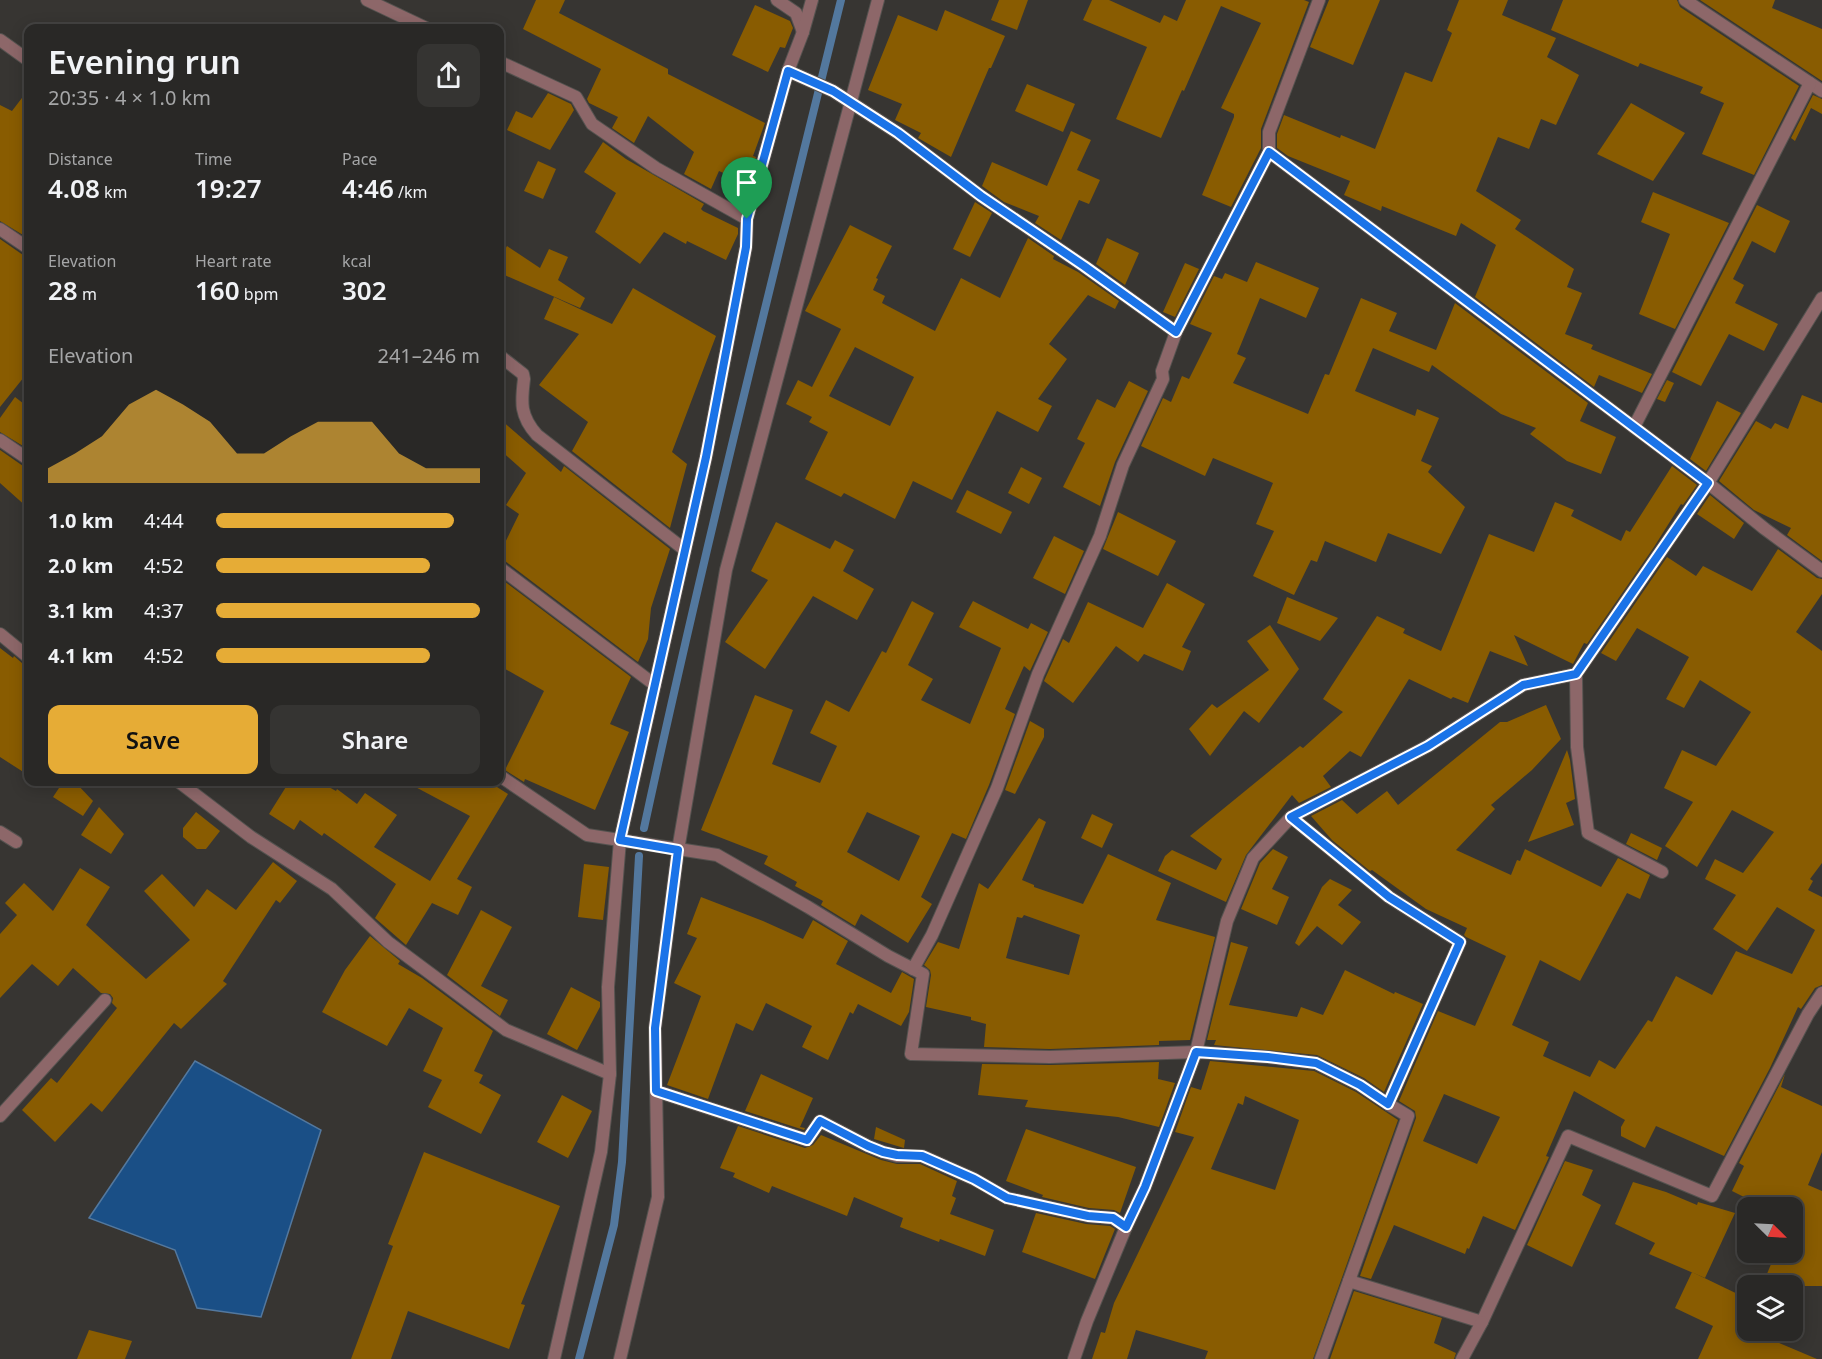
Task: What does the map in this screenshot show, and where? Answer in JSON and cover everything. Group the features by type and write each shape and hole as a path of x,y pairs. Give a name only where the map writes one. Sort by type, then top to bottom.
{"street":[{"path":"367,0 418,24"},
{"path":"777,0 796,13 803,32"},
{"path":"554,1359 602,1152 610,1074 608,987 620,840 706,457 743,258 747,219 788,71 812,0"},
{"path":"620,1359 658,1197 655,1028 678,850 726,570 878,0"},
{"path":"913,969 932,935 997,788 1038,674 1100,536 1124,465 1163,379 1162,370 1176,332 1269,152 1269,132 1319,0"},
{"path":"1685,0 1822,91"},
{"path":"0,40 24,57"},
{"path":"504,64 576,97 592,124 656,168 747,219"},
{"path":"788,71 833,91 898,133 981,196 1176,332"},
{"path":"1634,427 1810,83"},
{"path":"1269,152 1822,571"},
{"path":"0,229 24,245"},
{"path":"1662,872 1588,833 1577,747 1576,674 1708,483 1822,298"},
{"path":"504,359 523,374 522,414 537,435 685,550"},
{"path":"0,440 24,456"},
{"path":"504,571 655,686"},
{"path":"0,634 24,654"},
{"path":"1074,1359 1087,1321 1145,1187 1196,1052 1227,921 1253,858 1291,817 1428,746 1523,685 1576,674"},
{"path":"504,779 588,835 717,855 923,974 911,1054 1050,1057 1196,1052 1268,1057 1316,1063 1360,1085 1408,1116 1321,1359"},
{"path":"183,786 251,837 332,889 388,942 506,1030 610,1074"},
{"path":"1291,817 1389,897 1460,942 1388,1104"},
{"path":"0,832 16,842"},
{"path":"1462,1359 1482,1322 1568,1136 1712,1196 1808,1014 1822,993"},
{"path":"0,1116 105,1000"},
{"path":"656,1091 807,1140 820,1121 883,1152 922,1156 974,1179 1007,1198 1088,1216 1113,1218 1126,1227"},
{"path":"1349,1281 1482,1322"}],"water":[{"path":"195,1061 321,1130 261,1317 197,1308 175,1250 89,1218"}],"building":[{"path":"536,0 565,0 559,13 668,69 668,74 765,123 753,156 756,157 747,184 719,171 711,189 684,174 694,152 648,116 634,143 612,128 618,117 589,103 587,99 601,69 523,29"},
{"path":"999,0 1028,0 1017,30 991,20"},
{"path":"1092,0 1109,0 1160,23 1164,15 1177,21 1186,0 1304,0 1309,2 1261,129 1261,148 1231,207 1202,195 1234,117 1234,114 1221,108 1261,23 1221,6 1161,138 1116,119 1147,47 1083,20"},
{"path":"1329,0 1380,0 1353,65 1310,47"},
{"path":"1459,0 1508,0 1502,15 1556,38 1547,57 1579,75 1556,125 1541,119 1529,149 1498,137 1476,191 1521,220 1515,229 1574,269 1567,287 1582,293 1565,334 1593,345 1591,349 1652,374 1642,393 1599,375 1594,387 1475,297 1496,245 1461,223 1456,236 1382,206 1381,211 1344,195 1350,181 1288,156 1277,148 1277,134 1284,115 1340,138 1341,135 1375,149 1405,72 1432,82 1452,33 1447,30"},
{"path":"1563,0 1677,0 1680,7 1799,86 1754,175 1702,154 1724,103 1700,93 1703,87 1640,63 1638,67 1551,30"},
{"path":"1700,0 1775,0 1772,8 1822,29 1822,81"},
{"path":"755,5 790,21 793,28 785,48 780,47 768,72 732,55"},
{"path":"945,10 1005,36 951,157 918,138 921,133 895,120 902,104 868,90 898,15 937,31"},
{"path":"1027,84 1075,104 1063,132 1015,111"},
{"path":"548,93 571,104 574,110 550,150 507,130 516,111 532,118"},
{"path":"24,95 24,236 0,221 0,105 12,111"},
{"path":"1813,95 1822,99 1822,114 1811,108 1795,141 1791,138"},
{"path":"1631,103 1685,133 1653,181 1597,154"},
{"path":"1071,131 1091,140 1077,170 1100,180 1089,204 1079,200 1061,240 1035,223 1039,216 1004,202 982,186 992,162 1047,186"},
{"path":"603,142 626,159 704,204 701,209 703,211 738,228 738,234 726,260 687,241 686,244 664,232 640,264 595,232 616,193 584,172"},
{"path":"538,161 556,169 543,199 524,191"},
{"path":"1653,192 1729,223 1675,329 1639,314 1670,234 1641,222"},
{"path":"975,202 992,213 970,257 953,249"},
{"path":"1757,205 1790,221 1775,253 1752,241 1733,279 1744,285 1735,303 1778,324 1764,351 1729,334 1701,386 1672,372"},
{"path":"850,225 892,246 876,278 878,279 873,290 885,296 882,303 935,331 961,278 1000,298 1028,238 1054,256 1053,259 1078,272 1119,301 1115,309 1088,295 1049,344 1067,359 1038,399 1052,406 1038,432 997,411 952,500 913,481 895,519 844,493 841,497 805,479 828,432 809,422 812,417 786,404 798,380 812,387 841,329 805,311","holes":["855,347 914,377 890,426 829,396"]},
{"path":"1107,238 1139,253 1125,285 1096,264"},
{"path":"0,239 24,255 24,377 0,407"},
{"path":"507,246 540,268 549,249 568,257 558,280 585,298 580,308 504,275 504,251"},
{"path":"1256,262 1319,288 1306,318 1260,298 1237,354 1246,358 1233,383 1308,414 1325,374 1329,375 1361,298 1397,313 1389,331 1436,350 1455,303 1588,403 1580,421 1616,437 1601,474 1567,461 1530,434 1536,428 1501,414 1432,365 1429,372 1373,348 1355,391 1415,416 1417,409 1439,418 1421,461 1432,466 1428,472 1465,507 1441,554 1388,533 1376,562 1325,541 1317,562 1311,560 1294,595 1253,576 1274,531 1256,524 1273,483 1213,458 1205,476 1141,446 1163,398 1171,402 1182,376 1189,379 1212,333 1190,324 1214,276 1222,279 1225,273 1247,282"},
{"path":"1185,263 1199,269 1175,317 1163,312"},
{"path":"633,288 716,336 672,452 687,464 670,528 572,451 588,422 539,385 579,334 544,319 554,297 612,324"},
{"path":"1667,380 1674,383 1665,402 1657,399"},
{"path":"1129,381 1148,391 1115,462 1100,506 1063,487 1085,443 1077,439 1097,399 1115,408"},
{"path":"1802,395 1822,403 1822,561 1787,535 1791,528 1754,510 1719,481 1756,421 1771,429 1775,423 1788,429"},
{"path":"15,397 24,404 24,447 0,432 0,418"},
{"path":"1717,401 1741,413 1706,471 1690,459"},
{"path":"504,422 561,472 564,466 670,549 651,608 648,639 638,662 504,561 504,545 519,514 506,505 526,473 504,454"},
{"path":"0,450 24,466 24,504 0,483"},
{"path":"1672,466 1697,485 1683,505 1681,504 1587,644 1584,643 1573,664 1514,635 1528,666 1490,651 1468,703 1453,697 1451,699 1409,679 1361,757 1350,751 1323,776 1331,787 1299,803 1292,795 1246,855 1226,902 1158,871 1165,856 1172,850 1216,870 1222,859 1190,836 1300,746 1303,748 1343,712 1323,699 1377,616 1405,629 1403,633 1441,651 1489,534 1534,552 1555,502 1574,510 1571,516 1621,541 1626,530 1630,532"},
{"path":"1021,467 1042,478 1029,504 1008,493"},
{"path":"967,490 1012,512 1001,534 956,512"},
{"path":"1710,495 1744,523 1734,539 1697,514"},
{"path":"1118,512 1176,541 1158,576 1103,549"},
{"path":"776,522 830,549 835,540 854,550 843,571 874,589 857,620 813,596 765,669 725,642 768,580 751,571"},
{"path":"1054,536 1084,551 1065,594 1033,578"},
{"path":"1778,549 1817,578 1822,579 1822,594 1796,632 1822,651 1822,863 1810,879 1813,881 1808,890 1822,897 1822,985 1815,988 1801,1009 1798,1007 1770,1068 1724,1156 1656,1126 1645,1148 1621,1136 1621,1127 1625,1120 1574,1091 1546,1156 1549,1157 1515,1230 1483,1216 1465,1254 1394,1225 1371,1279 1360,1276 1416,1118 1415,1111 1399,1101 1438,1011 1475,1026 1506,956 1466,937 1464,935 1467,928 1426,909 1372,870 1370,871 1332,840 1311,816 1342,800 1357,814 1387,791 1398,805 1500,722 1507,722 1546,705 1561,739 1532,770 1491,805 1495,809 1456,850 1511,875 1517,860 1520,861 1525,849 1601,887 1618,858 1650,875 1640,899 1627,893 1580,981 1540,960 1512,1025 1549,1042 1543,1056 1590,1077 1599,1060 1615,1069 1648,1020 1652,1022 1676,976 1712,995 1736,951 1792,974 1815,930 1777,907 1747,951 1713,929 1736,895 1705,879 1715,859 1743,873 1774,832 1732,810 1697,867 1665,846 1693,802 1664,788 1682,750 1716,766 1751,712 1700,680 1684,708 1666,699 1689,657 1637,628 1616,661 1601,653 1667,557 1696,576 1703,566 1752,591","holes":["1444,1094 1500,1117 1477,1164 1423,1141"]},
{"path":"504,581 631,677 610,724 629,732 595,810 525,779 524,782 505,770 544,691 504,668"},
{"path":"1167,583 1205,604 1182,647 1191,651 1183,671 1144,654 1138,662 1116,646 1073,703 1044,681 1063,639 1069,643 1088,602 1143,628"},
{"path":"1287,597 1338,618 1320,641 1277,623"},
{"path":"912,601 934,613 908,665 933,679 921,700 970,724 1001,648 959,627 973,601 1028,629 1031,623 1048,632 1030,671 1024,666 1005,709 1015,714 966,839 952,833 921,897 932,904 908,943 861,914 855,926 821,905 823,901 795,886 797,882 764,864 768,856 701,830 755,695 793,710 772,764 820,783 837,746 810,733 826,700 849,712 882,651 886,653","holes":["867,812 920,836 899,881 847,852"]},
{"path":"1270,625 1299,669 1259,723 1244,711 1210,756 1189,729 1212,704 1217,708 1269,670 1247,641"},
{"path":"0,648 24,664 24,772 0,757"},
{"path":"1030,721 1044,729 1044,737 1015,794 1005,790"},
{"path":"1567,750 1575,799 1566,803 1574,825 1528,842"},
{"path":"60,786 79,786 93,801 83,816 53,797"},
{"path":"286,786 327,786 336,791 337,789 357,804 365,793 397,815 374,847 430,881 470,816 414,786 495,786 508,794 457,879 472,887 458,915 432,903 406,945 375,918 396,884 324,833 322,836 300,820 294,830 269,814"},
{"path":"99,807 124,834 111,854 81,835"},
{"path":"196,812 220,831 206,849 197,849 183,837 183,828"},
{"path":"1092,814 1113,824 1102,848 1081,838"},
{"path":"1039,818 1046,822 1022,880 1034,887 1083,904 1108,854 1171,883 1156,920 1215,937 1190,1040 1159,1041 1159,1045 1050,1049 984,1047 986,1024 971,1020 971,1017 926,1007 931,975 930,970 924,965 938,942 959,949 979,883 988,889","holes":["1024,915 1080,935 1069,975 1006,958 1017,917 1022,918"]},
{"path":"1631,833 1662,848 1657,860 1626,844"},
{"path":"1273,849 1288,857 1272,889 1289,897 1277,925 1241,909 1260,863"},
{"path":"273,862 297,881 280,903 276,900 223,981 227,984 181,1029 174,1023 102,1112 91,1103 55,1142 22,1110 51,1078 57,1083 117,1008 112,1003 113,998 110,994 101,993 73,968 58,986 32,964 0,998 0,934 17,915 5,903 24,883 53,911 80,868 110,887 86,925 146,979 190,940 144,891 162,874 194,907 207,889 236,910"},
{"path":"584,864 609,867 603,920 578,917"},
{"path":"1330,879 1352,890 1338,905 1361,922 1342,945 1317,926 1299,946 1295,943 1322,887"},
{"path":"701,897 803,939 813,920 848,941 836,964 891,993 902,972 914,979 909,1012 901,1026 858,1004 853,1014 850,1012 828,1060 802,1047 812,1026 766,1003 753,1031 736,1023 708,1099 667,1085 701,996 674,983 697,938 687,934"},
{"path":"481,910 512,927 481,986 508,1000 500,1016 447,975"},
{"path":"370,936 400,961 398,964 422,978 493,1031 474,1071 483,1075 479,1083 501,1095 481,1134 428,1107 442,1080 423,1071 443,1028 409,1008 387,1046 322,1012 345,970"},
{"path":"1231,942 1248,947 1229,1005 1297,1017 1301,1007 1323,1015 1345,970 1394,994 1395,992 1423,1004 1384,1092 1364,1078 1317,1055 1214,1045 1216,1040 1207,1040"},
{"path":"571,987 600,1002 600,1007 577,1050 547,1034"},
{"path":"1210,1061 1314,1071 1356,1092 1398,1120 1313,1359 1205,1359 1208,1351 1136,1330 1127,1359 1092,1359 1101,1332 1105,1333 1114,1303 1194,1137 1175,1132 1191,1087 1201,1090","holes":["1245,1096 1299,1120 1275,1190 1211,1169 1238,1103 1243,1105"]},
{"path":"1159,1062 1158,1079 1175,1083 1159,1127 1118,1117 1025,1107 1028,1100 978,1095 982,1064"},
{"path":"761,1074 813,1098 800,1127 805,1128 804,1130 745,1111"},
{"path":"1785,1074 1781,1087 1822,1106 1822,1152 1808,1185 1822,1191 1822,1286 1803,1286 1803,1275 1767,1275 1771,1263 1803,1263 1803,1197 1744,1197 1732,1191 1744,1166 1739,1163"},
{"path":"562,1095 592,1111 568,1158 537,1142"},
{"path":"738,1126 805,1148 813,1145 821,1135 881,1160 897,1164 920,1164 957,1181 952,1196 956,1198 950,1214 994,1230 985,1256 900,1227 903,1218 854,1197 847,1216 772,1186 769,1193 733,1177 735,1173 720,1168"},
{"path":"876,1127 905,1140 904,1148 874,1139"},
{"path":"1026,1129 1136,1167 1120,1213 1042,1197 1043,1195 1006,1181"},
{"path":"424,1152 560,1206 521,1304 525,1305 509,1349 408,1311 391,1359 351,1359 393,1246 388,1244"},
{"path":"1565,1161 1593,1170 1582,1195 1601,1205 1572,1267 1527,1245"},
{"path":"1633,1182 1697,1205 1698,1202 1735,1213 1705,1278 1649,1254 1655,1243 1615,1224"},
{"path":"1036,1213 1086,1224 1110,1226 1115,1229 1095,1279 1022,1252"},
{"path":"1692,1272 1737,1294 1737,1341 1774,1341 1817,1359 1698,1359 1713,1326 1675,1308"},
{"path":"1354,1291 1442,1318 1434,1343 1456,1353 1454,1359 1330,1359"},
{"path":"89,1330 132,1341 125,1359 77,1359"}],"waterway":[{"path":"644,828 715,517 841,0"},
{"path":"579,1359 614,1225 622,1162 639,856"}],"route":[{"path":"788,71 833,91 898,133 981,196 1176,332 1269,152 1708,483 1576,674 1523,685 1428,746 1291,817 1389,897 1460,942 1388,1104 1360,1085 1316,1063 1196,1052 1145,1187 1126,1227 1113,1218 1049,1209 1007,1198 974,1179 922,1156 883,1152 820,1121 807,1140 656,1091 655,1028 678,850 620,840 706,457 746,247 747,219 788,71"}]}
